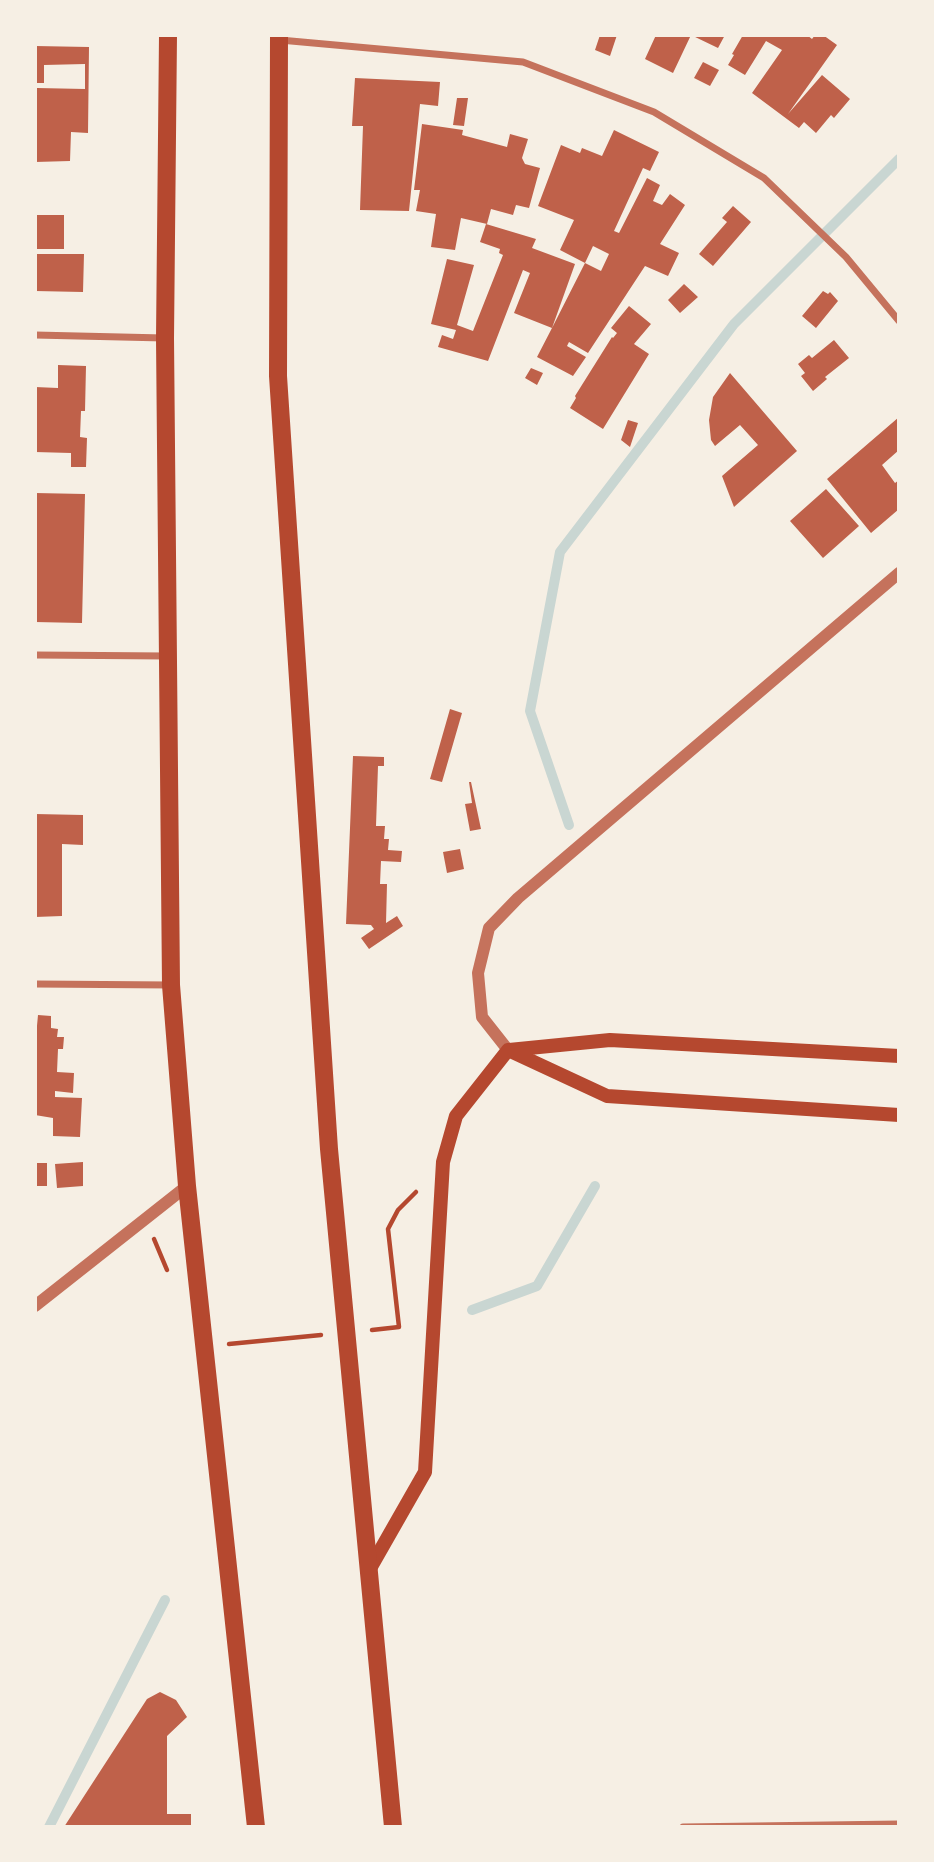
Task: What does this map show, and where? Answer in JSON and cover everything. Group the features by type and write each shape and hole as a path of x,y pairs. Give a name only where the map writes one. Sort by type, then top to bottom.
{"main road":[{"path":"168,35 165,338 171,985 187,1186 256,1827"},
{"path":"279,37 278,376 329,1149 393,1827"},
{"path":"368,1572 425,1472 443,1162 456,1116 508,1051 610,1040 899,1056"},
{"path":"508,1051 607,1097 899,1115"}],"street":[{"path":"279,37 523,62 654,112 764,178 846,257 899,321"},
{"path":"35,335 165,338"},
{"path":"508,1051 482,1017 478,973 489,928 528,889 899,573"},
{"path":"35,655 168,656"},
{"path":"35,984 171,985"},
{"path":"35,1306 187,1186"},
{"path":"683,1827 899,1824"}],"path":[{"path":"371,1330 399,1327 388,1229 398,1210 412,1195 440,1180"},
{"path":"219,1345 330,1334"}],"building":[{"path":"600,35 617,35 610,56 595,50"},
{"path":"656,35 691,35 673,73 645,59"},
{"path":"691,35 725,35 718,48"},
{"path":"743,35 807,35 812,39 815,35 823,35 837,45 788,114 822,75 850,99 834,118 831,115 816,133 804,122 799,128 752,93 782,50 766,41 745,75 728,65"},
{"path":"35,46 89,47 88,133 71,132 70,161 35,162 37,88 85,89 85,64 44,65 44,83 35,83"},
{"path":"703,62 719,70 710,86 694,78"},
{"path":"355,78 440,82 438,106 420,104 409,211 360,210 363,126 352,126"},
{"path":"457,98 468,98 464,126 453,125"},
{"path":"422,124 463,130 462,135 507,147 510,134 528,139 522,158 525,164 540,168 529,208 516,205 513,215 491,209 487,224 461,218 455,250 431,247 436,214 416,211 420,190 414,190"},
{"path":"614,130 659,152 650,171 643,168 614,231 619,233 647,178 660,185 653,201 662,205 670,194 685,205 660,244 679,253 668,276 645,266 588,353 569,342 567,346 586,357 573,376 537,357 585,263 560,250 574,220 538,206 561,145 580,153 582,148 602,156","holes":["593,246 609,254 601,271 585,263"]},
{"path":"733,206 751,222 713,266 699,254 727,222 722,218"},
{"path":"35,215 64,215 64,249 35,249"},
{"path":"486,224 536,239 532,248 575,264 552,328 514,313 530,273 523,270 488,361 438,347 442,335 453,339 456,330 431,324 447,259 474,265 457,325 473,331 503,255 499,253 500,249 480,242"},
{"path":"35,254 84,254 83,292 35,291"},
{"path":"684,284 698,297 680,313 668,300"},
{"path":"823,291 828,294 830,292 838,301 816,328 802,316"},
{"path":"629,306 651,324 634,344 649,354 603,429 570,408 575,396 617,333 611,328"},
{"path":"834,340 849,358 825,377 827,379 813,391 801,376 805,373 798,364 809,355 812,358"},
{"path":"58,365 86,366 85,411 81,411 80,437 87,438 86,467 71,467 71,453 35,452 35,387 58,388"},
{"path":"531,368 543,373 537,385 525,378"},
{"path":"730,373 797,451 734,507 722,476 758,445 740,425 715,446 711,440 709,420 713,397"},
{"path":"899,417 899,450 882,465 895,483 899,480 899,509 871,533 827,479"},
{"path":"628,420 638,423 630,447 621,440"},
{"path":"826,489 859,526 823,558 790,521"},
{"path":"35,493 85,494 82,623 35,622"},
{"path":"450,709 462,713 442,782 430,779"},
{"path":"353,756 384,757 384,766 378,766 376,826 385,826 384,839 389,839 388,850 402,851 401,862 381,861 380,884 387,884 386,923 397,916 403,926 369,949 361,938 374,929 371,925 346,924"},
{"path":"469,782 481,829 470,831 465,804 472,803"},
{"path":"35,814 83,815 83,845 62,844 62,916 35,917"},
{"path":"460,849 464,869 447,873 443,852"},
{"path":"38,1015 51,1016 51,1028 58,1029 57,1037 64,1037 63,1049 58,1049 57,1072 74,1073 73,1093 55,1091 55,1097 82,1098 80,1137 53,1136 53,1118 35,1115"},
{"path":"83,1162 83,1186 57,1188 55,1164"},
{"path":"35,1163 47,1163 47,1186 35,1186"},
{"path":"160,1692 176,1700 187,1717 167,1736 167,1814 191,1814 191,1827 64,1827 147,1699"}],"waterway":[{"path":"569,825 530,711 560,552 734,324 899,159"},
{"path":"472,1310 537,1286 595,1186"},
{"path":"49,1827 165,1600"}]}
